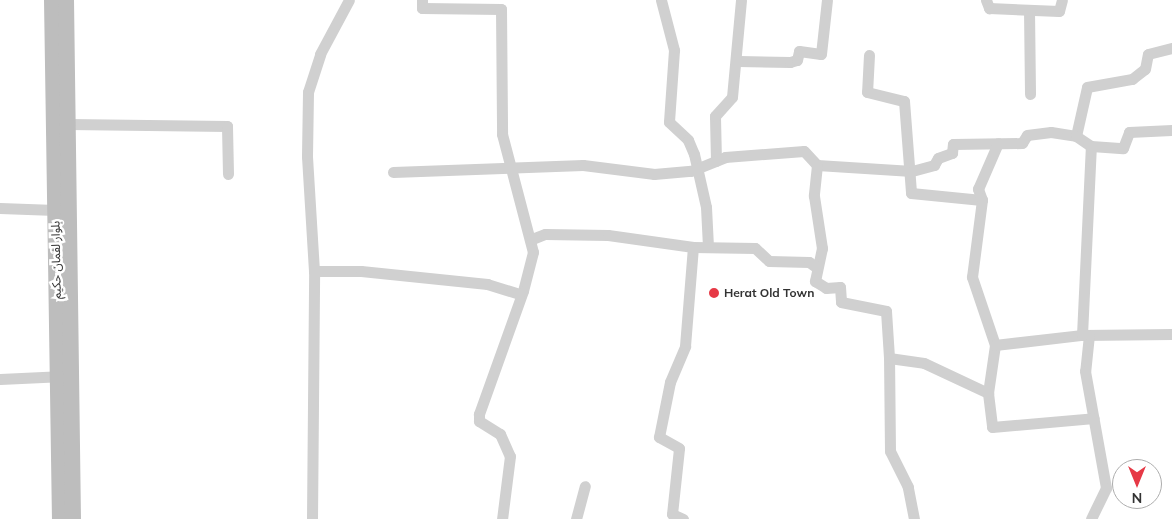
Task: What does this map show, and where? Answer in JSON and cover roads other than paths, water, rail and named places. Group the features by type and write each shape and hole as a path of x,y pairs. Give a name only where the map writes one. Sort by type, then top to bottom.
{"street":[{"name":"بلوار لقمان حکیم","path":"52,0 55,210 73,519"},
{"name":"بلوار لقمان حکیم","path":"60,519 68,124 66,0"},
{"path":"312,519 314,271 307,156 308,92 320,54 349,0"},
{"path":"422,0 422,8 501,9 502,134 514,170 532,239 530,267 519,294 479,414 479,421 500,434 510,456 502,519"},
{"path":"661,0 674,50 669,122 688,140 697,166 708,247"},
{"path":"716,161 715,116 732,97 739,61 741,0"},
{"path":"739,61 790,62 797,60 799,51 822,54 827,0"},
{"path":"986,0 989,8 1059,11 1062,0"},
{"path":"1029,10 1030,94"},
{"path":"1076,136 1087,87 1132,79 1145,69 1148,54 1172,48"},
{"path":"869,55 867,92 904,101 912,171 911,193 982,200"},
{"path":"68,124 227,126 228,174"},
{"path":"393,172 514,170 599,166 654,174 691,171 697,166 716,161 804,150 817,165 912,171 934,165 938,158 952,153 954,144 1022,143 1027,135 1052,132 1076,136 1091,146 1123,148 1129,132 1172,130"},
{"path":"998,143 978,189 982,200 972,288 994,345 988,393 992,428 1094,418"},
{"path":"1091,146 1085,335 1086,371 1106,488 1091,519"},
{"path":"817,165 814,196 822,248 816,267 815,281 826,288 840,287 841,302 886,311 889,358 890,451 908,487 914,519"},
{"path":"0,208 55,210"},
{"path":"532,239 546,234 608,235 693,247 755,248 769,261 809,262 816,267"},
{"path":"684,519 672,514 679,448 659,437 670,382 685,346 693,247"},
{"path":"314,271 487,284 519,294"},
{"path":"994,345 1085,335 1172,334"},
{"path":"889,358 924,364 988,393"},
{"path":"0,378 64,376"},
{"path":"576,519 585,486"}],"place":[{"name":"Herat Old Town","path":"714,293"}]}
